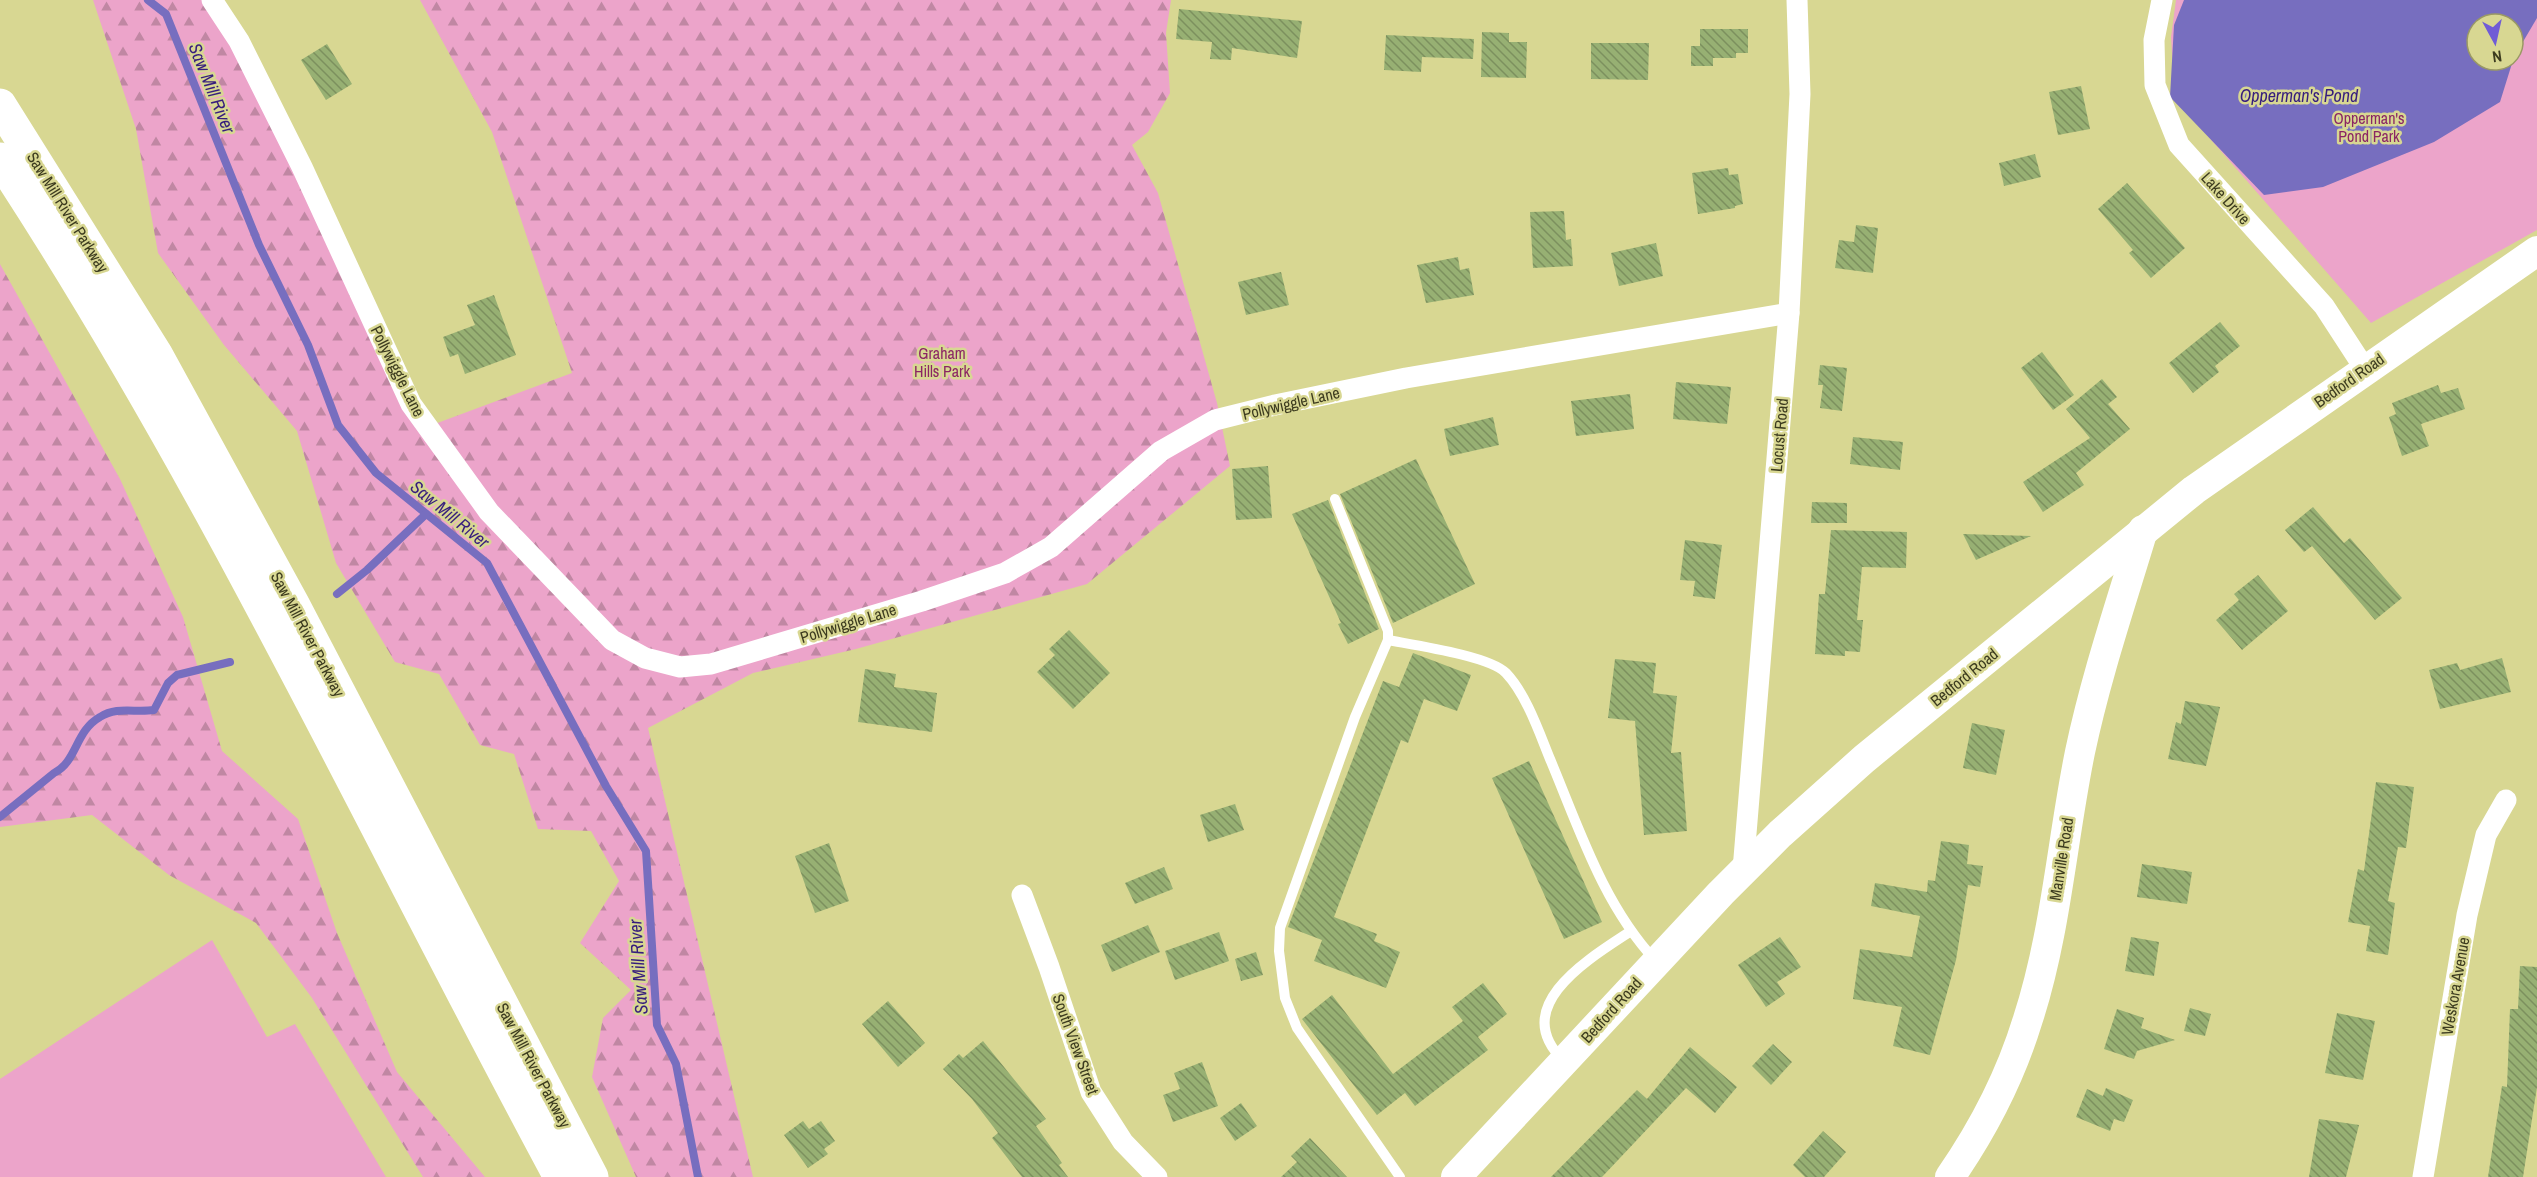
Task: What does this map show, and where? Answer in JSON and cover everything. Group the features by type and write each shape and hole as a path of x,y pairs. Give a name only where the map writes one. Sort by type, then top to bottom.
{"highway":[{"name":"Saw Mill River Parkway","path":"0,105 156,354 293,604 592,1177"},
{"name":"Saw Mill River Parkway","path":"0,159 97,312 227,544 560,1177"}],"main road":[{"name":"Bedford Road","path":"1456,1177 1565,1062 1655,960 1743,870 1864,759 2194,490 2537,251"},
{"name":"Manville Road","path":"1950,1177 1996,1100 2028,1019 2047,944 2086,725 2144,530"}],"street":[{"name":"Pollywiggle Lane","path":"212,0 239,41 297,157 411,404 489,512 612,640 645,658 680,667 711,664 922,601 1005,573 1051,547 1161,452 1215,420 1406,378 1789,313"},
{"name":"Locust Road","path":"1743,870 1789,313 1800,94 1797,0"},
{"name":"Lake Drive","path":"2162,0 2154,40 2156,85 2179,145 2324,306 2366,369"},
{"name":"Weskora Avenue","path":"2423,1177 2467,915 2486,836 2505,800"},
{"name":"South View Street","path":"1022,895 1091,1092 1123,1142 1157,1177"}],"lane":[{"path":"1335,499 1388,632 1388,640 1355,717 1280,928 1279,951 1285,998 1297,1028 1400,1177"},
{"path":"1388,640 1476,659 1505,672 1532,714 1590,854 1618,913 1655,960"},
{"path":"1565,1062 1546,1040 1545,1023 1548,1006 1559,987 1577,968 1630,931"}],"green space":[{"name":"Graham Hills Park","path":"93,0 223,0 432,425 572,373 492,132 420,0 1171,0 1166,33 1170,93 1148,132 1132,145 1158,193 1217,403 1230,466 1087,584 856,649 753,673 648,728 753,1177 636,1177 592,1077 603,1018 631,990 580,943 619,881 591,831 538,829 514,754 480,745 439,674 395,662 336,563 297,431 224,345 158,253 136,129"},
{"name":"Opperman's Pond Park","path":"2176,0 2537,0 2537,230 2371,323 2193,119 2173,69 2171,37"},
{"path":"0,264 120,479 183,617 222,751 298,819 337,933 397,1072 485,1177 423,1177 312,998 256,923 169,875 92,815 0,827"},
{"path":"212,940 267,1037 295,1024 386,1177 0,1177 0,1079"}],"water":[{"name":"Opperman's Pond","path":"2184,0 2537,0 2537,18 2525,38 2525,12 2465,12 2465,72 2509,72 2500,102 2434,142 2323,187 2264,195 2170,97 2174,25"}],"building":[{"path":"1179,9 1302,21 1297,58 1232,48 1231,60 1210,59 1212,42 1176,39"},
{"path":"1700,29 1748,29 1748,53 1736,53 1736,58 1713,58 1713,66 1691,66 1691,46 1700,46"},
{"path":"1482,32 1509,33 1509,42 1527,42 1526,78 1481,77"},
{"path":"1386,35 1474,39 1473,59 1422,57 1421,72 1384,70"},
{"path":"1591,43 1649,43 1648,80 1591,79"},
{"path":"327,44 352,84 326,100 301,60"},
{"path":"2081,86 2090,129 2058,135 2049,92"},
{"path":"2035,154 2041,177 2004,186 1999,163"},
{"path":"1728,168 1729,175 1738,174 1743,204 1735,208 1698,214 1692,173"},
{"path":"2127,183 2185,248 2151,278 2129,253 2133,250 2098,209"},
{"path":"1564,211 1566,240 1571,239 1573,266 1533,268 1530,212"},
{"path":"1856,225 1878,228 1873,273 1835,268 1839,240 1854,242"},
{"path":"1656,243 1663,276 1619,286 1611,253"},
{"path":"1458,257 1460,270 1469,268 1474,295 1426,303 1417,265"},
{"path":"1281,272 1289,305 1246,315 1238,282"},
{"path":"494,295 516,355 465,374 458,354 450,357 443,337 475,325 467,305"},
{"path":"2220,322 2240,346 2215,366 2219,372 2193,393 2169,363"},
{"path":"2042,352 2074,395 2053,410 2021,368"},
{"path":"1820,365 1847,368 1842,411 1820,408 1823,385 1818,385"},
{"path":"2102,379 2117,397 2108,404 2130,429 2076,473 2084,485 2043,512 2023,482 2090,438 2066,409"},
{"path":"1676,382 1731,387 1727,424 1673,419"},
{"path":"2438,385 2441,393 2458,388 2465,409 2421,424 2429,446 2402,456 2389,417 2396,414 2392,403"},
{"path":"1630,394 1634,429 1576,436 1571,401"},
{"path":"1493,417 1499,445 1450,456 1444,429"},
{"path":"1853,437 1903,442 1900,470 1850,464"},
{"path":"1416,459 1475,584 1393,623 1340,494"},
{"path":"1268,466 1272,518 1236,520 1232,469"},
{"path":"1328,500 1379,629 1348,644 1338,624 1341,623 1292,514"},
{"path":"1812,502 1847,503 1847,523 1811,523"},
{"path":"2313,507 2344,543 2350,538 2402,598 2375,620 2312,546 2304,552 2285,530"},
{"path":"1831,530 1907,532 1906,568 1862,567 1857,620 1863,620 1860,652 1845,651 1845,656 1815,654 1819,594 1825,594"},
{"path":"1963,534 2031,536 1976,560"},
{"path":"1685,540 1722,545 1715,599 1693,596 1695,581 1680,580"},
{"path":"2258,575 2288,611 2242,650 2216,620 2239,600 2234,594"},
{"path":"1069,630 1110,673 1073,709 1037,672 1055,655 1049,649"},
{"path":"1413,653 1471,675 1457,711 1424,699 1408,743 1401,740 1334,917 1377,934 1374,941 1400,952 1386,988 1314,961 1322,940 1288,927 1383,681 1399,687"},
{"path":"2502,658 2511,692 2440,709 2429,670 2457,663 2460,670"},
{"path":"1615,659 1656,663 1653,693 1677,696 1671,753 1681,752 1687,831 1644,835 1635,721 1608,718"},
{"path":"865,669 896,674 894,687 937,693 932,732 858,722"},
{"path":"2185,701 2220,707 2206,766 2168,759 2176,722 2181,724"},
{"path":"1972,723 2005,730 1996,775 1963,768"},
{"path":"1529,761 1602,922 1564,939 1492,778"},
{"path":"2376,782 2414,787 2406,848 2398,847 2388,901 2395,903 2388,955 2366,951 2370,926 2348,922 2358,869 2364,871"},
{"path":"1235,804 1244,830 1208,842 1200,815"},
{"path":"1941,841 1969,845 1967,864 1983,866 1980,887 1968,885 1956,960 1930,1055 1893,1046 1902,1007 1853,999 1860,949 1912,957 1920,916 1871,906 1875,883 1927,892 1928,880 1935,881"},
{"path":"829,843 849,901 815,913 795,856"},
{"path":"2142,864 2192,872 2187,904 2137,897"},
{"path":"1164,867 1173,889 1135,904 1125,883"},
{"path":"1148,925 1160,952 1112,972 1101,945"},
{"path":"1219,932 1229,961 1175,980 1165,951"},
{"path":"1780,937 1801,967 1777,982 1785,994 1766,1007 1738,965"},
{"path":"2131,937 2159,942 2154,976 2125,971"},
{"path":"1256,952 1263,975 1241,981 1235,959"},
{"path":"2520,966 2537,967 2537,1087 2523,1177 2488,1177 2502,1086 2507,1087 2510,1009 2518,1009"},
{"path":"1483,983 1507,1014 1478,1037 1488,1050 1415,1106 1405,1093 1377,1115 1302,1019 1332,995 1393,1074 1463,1021 1452,1007"},
{"path":"888,1001 925,1043 898,1067 862,1024"},
{"path":"2190,1008 2211,1014 2205,1036 2184,1031"},
{"path":"2117,1009 2144,1018 2141,1028 2175,1040 2137,1051 2134,1059 2104,1049"},
{"path":"2337,1013 2375,1021 2363,1080 2325,1073"},
{"path":"983,1041 1046,1119 1036,1126 1062,1163 1059,1165 1068,1177 1022,1177 992,1138 998,1133 972,1099 943,1069 959,1054 963,1058"},
{"path":"1773,1044 1792,1062 1771,1085 1752,1066"},
{"path":"1690,1047 1737,1087 1715,1113 1686,1088 1602,1177 1551,1177 1637,1090 1647,1099"},
{"path":"1202,1062 1218,1106 1173,1122 1163,1095 1180,1089 1174,1073"},
{"path":"2106,1088 2133,1100 2124,1122 2114,1119 2110,1131 2076,1117 2087,1089 2103,1096"},
{"path":"1241,1103 1257,1126 1235,1141 1220,1118"},
{"path":"2319,1119 2359,1125 2346,1177 2309,1177"},
{"path":"803,1121 809,1129 821,1121 835,1141 824,1149 828,1154 808,1168 784,1135"},
{"path":"1823,1131 1846,1152 1824,1177 1805,1177 1793,1165"},
{"path":"1310,1138 1347,1177 1281,1177 1297,1162 1291,1156"}],"waterway":[{"name":"Saw Mill River","path":"148,0 166,14 259,245 308,345 338,425 376,473 487,563 606,786 646,851 657,1025 676,1064 698,1177"},
{"path":"337,594 367,570 426,514"},
{"path":"0,817 62,768 86,730 100,717 120,711 154,710 168,683 177,675 230,662"}]}
